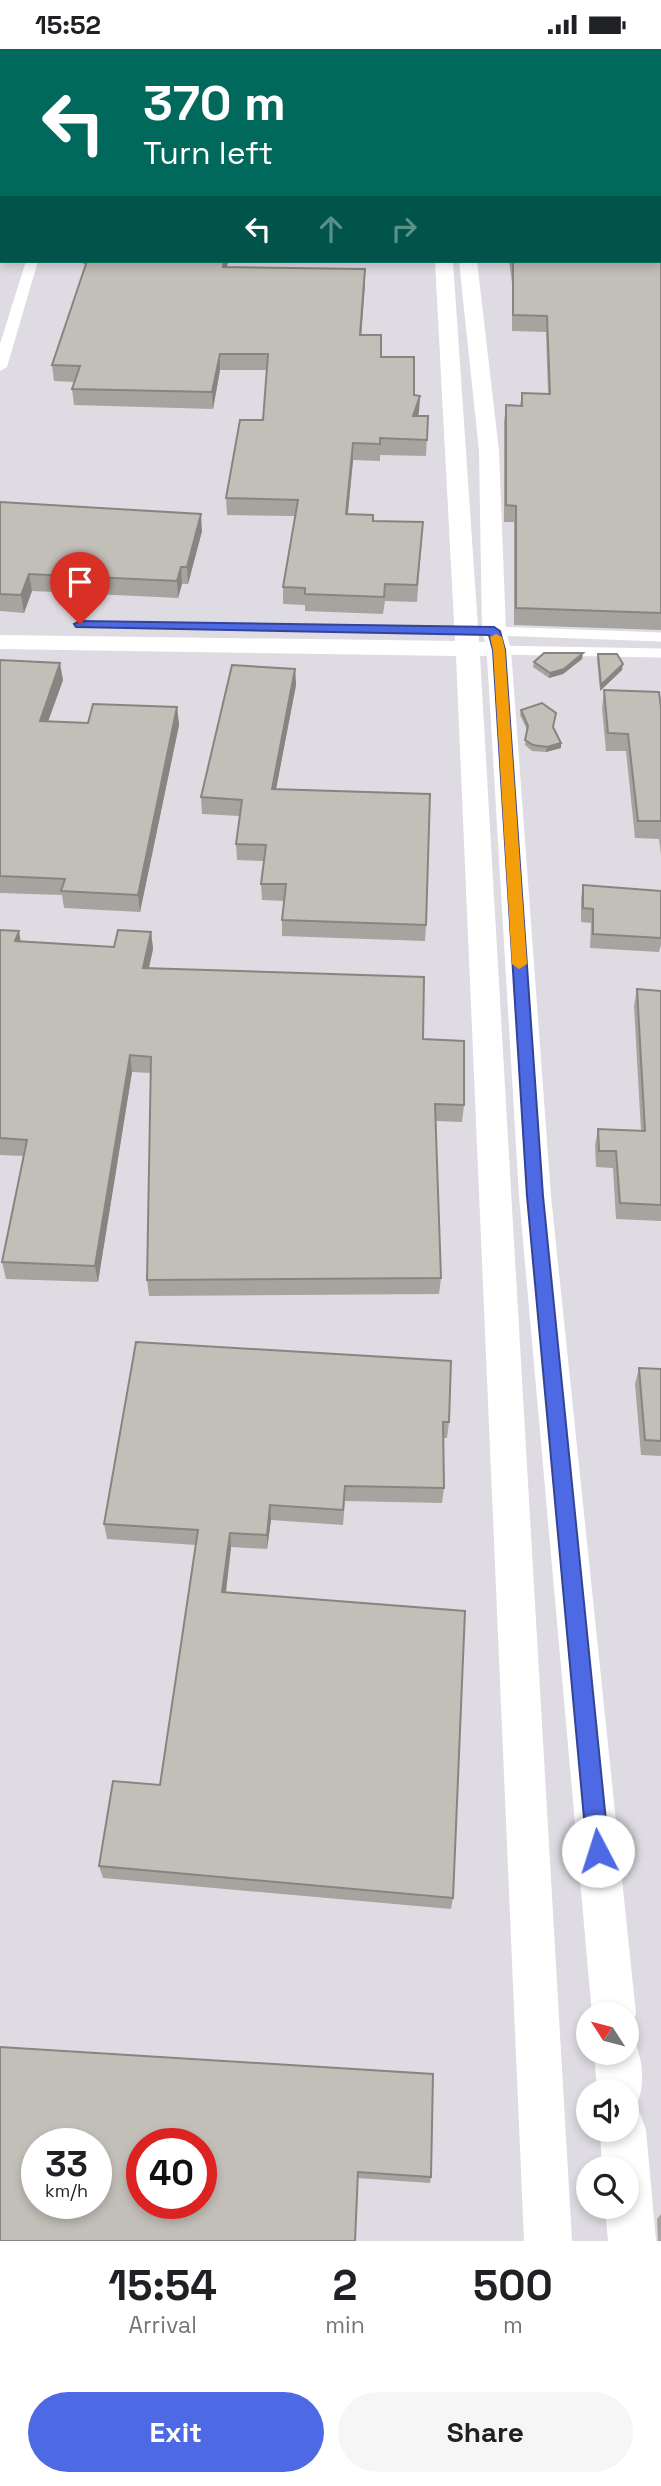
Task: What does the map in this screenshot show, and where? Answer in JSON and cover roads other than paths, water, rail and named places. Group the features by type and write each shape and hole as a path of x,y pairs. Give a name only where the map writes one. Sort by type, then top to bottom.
{"street":[{"path":"0,367 31,263"},
{"path":"444,263 613,2002"},
{"path":"468,263 489,451 481,640 548,2241"},
{"path":"0,623 402,628 481,640"},
{"path":"0,642 481,640"},
{"path":"630,2219 632,2241"}],"lane":[{"path":"481,640 661,637"},
{"path":"481,640 661,653"}]}
